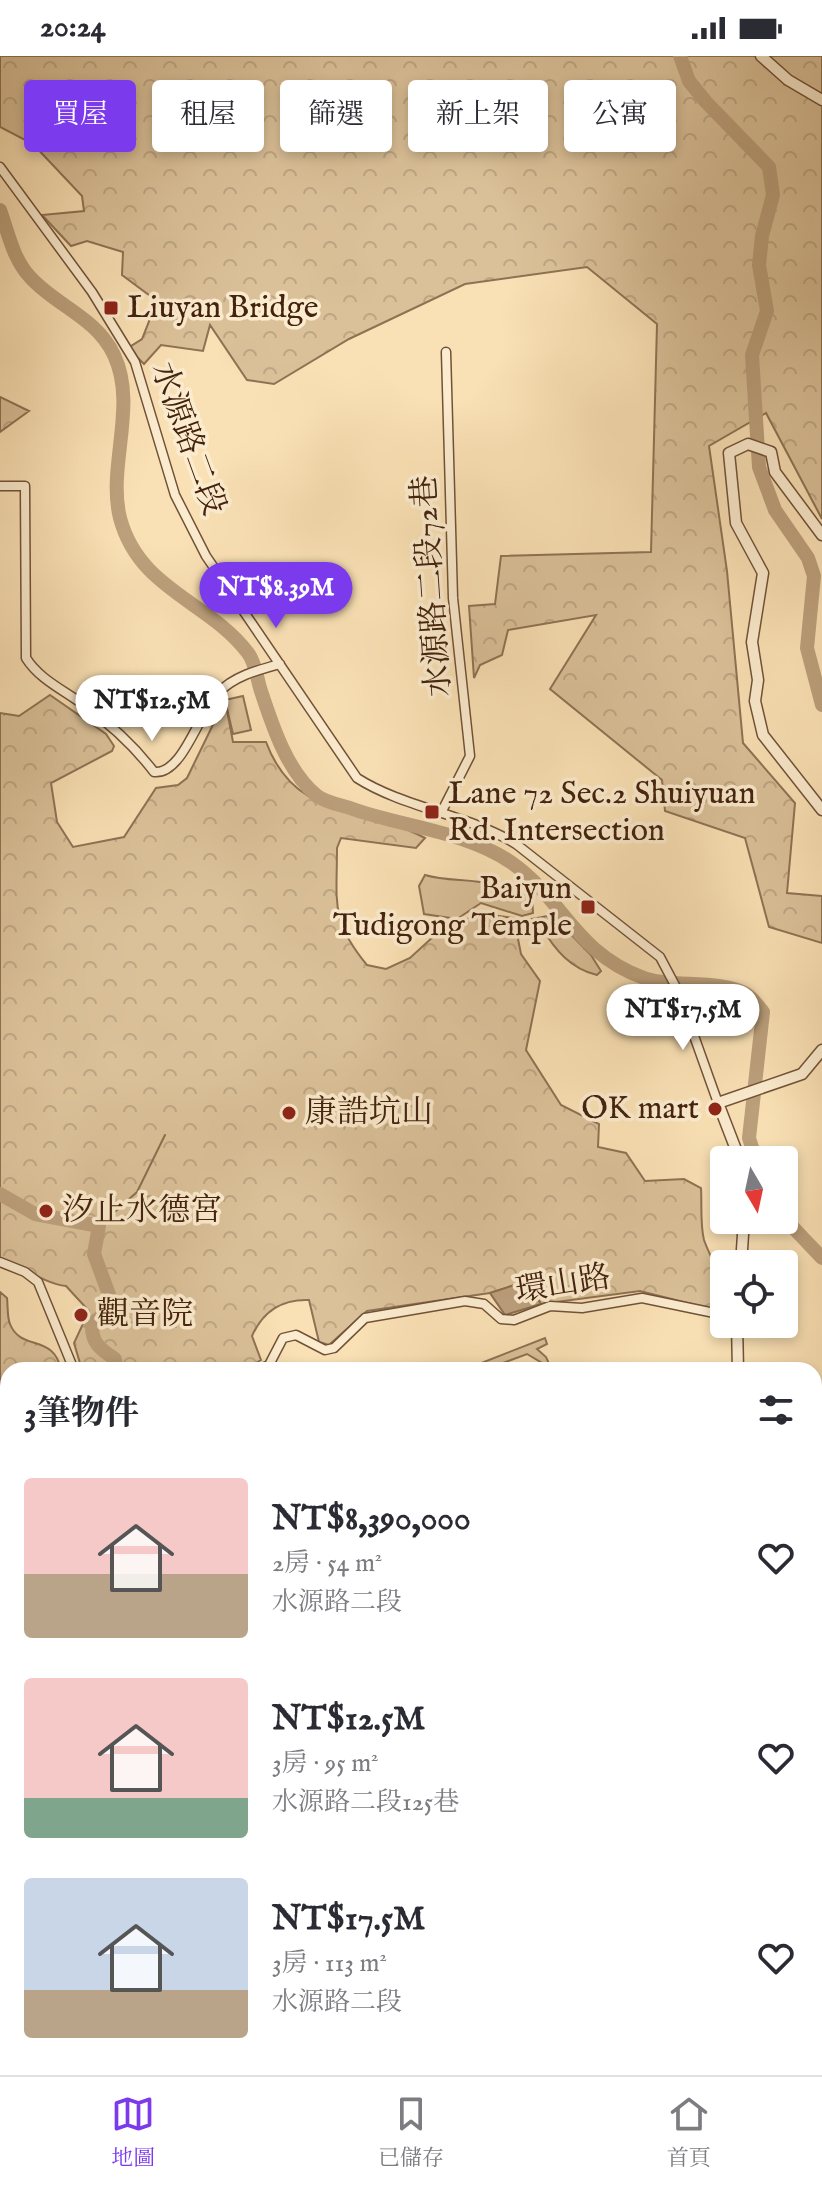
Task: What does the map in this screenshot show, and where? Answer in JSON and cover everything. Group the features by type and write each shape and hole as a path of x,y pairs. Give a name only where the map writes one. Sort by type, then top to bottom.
{"street":[{"path":"761,56 788,80 822,100"},
{"name":"水源路二段","path":"0,167 92,292 135,362 179,503 206,556 276,665 357,778 376,788 491,829 516,844 660,957 678,991 718,1103"},
{"name":"水源路二段72巷","path":"442,811 470,756 453,598 446,352"},
{"path":"822,535 775,472 771,452 748,444 729,453 736,523 763,573 753,631 758,680 755,701 763,735 822,810"},
{"path":"0,486 25,486 26,658 40,677 88,708 142,756 154,772 162,773 177,763 218,692 242,676 276,665"},
{"path":"735,1146 718,1103 802,1074 822,1050"},
{"path":"0,1262 38,1282 71,1362"},
{"name":"環山路","path":"271,1362 283,1338 296,1335 325,1350 334,1348 365,1318 465,1301 484,1304 501,1319 514,1320 550,1306 582,1308 642,1298 710,1312"},
{"path":"737,1338 738,1362"}],"green space":[{"path":"0,56 822,56 822,519 766,413 709,446 727,571 743,743 795,803 787,893 822,896 822,943 769,927 745,838 665,811 662,780 550,689 596,615 508,630 502,655 480,665 474,678 469,606 495,604 501,556 651,552 657,324 587,267 465,284 349,339 274,384 247,380 210,325 203,351 161,345 144,364 128,348 142,339 157,301 122,275 123,252 87,241 71,246 42,215 84,211 82,196 41,152 136,152 136,80 24,80 24,139 0,127"},
{"path":"0,397 29,411 0,432"},
{"path":"50,695 106,734 114,746 112,751 51,783 57,822 73,847 124,837 156,788 178,785 187,778 225,700 233,742 266,742 279,768 295,786 313,799 425,838 416,848 341,838 337,848 338,910 347,935 367,965 386,969 410,958 446,925 460,923 478,913 527,920 552,915 591,955 601,971 597,975 572,963 552,944 542,928 522,931 518,939 521,954 540,981 526,1050 561,1105 599,1124 598,1147 626,1153 645,1181 684,1179 701,1188 703,1234 710,1255 710,1309 640,1291 541,1304 527,1281 490,1293 367,1311 329,1345 319,1342 309,1300 299,1300 274,1308 256,1327 252,1336 261,1360 257,1362 80,1362 74,1343 89,1311 66,1286 0,1258 0,713 19,716"},
{"path":"243,696 251,730 233,734 225,700"},
{"path":"425,875 486,883 532,897 533,913 522,916 481,903 457,919 424,914 419,886"},
{"path":"0,1292 7,1298 9,1321 15,1332 52,1351 58,1362 0,1362"},
{"path":"545,1338 547,1344 537,1349 548,1362 540,1362 527,1354 506,1362 484,1362"}],"shaded area":[{"path":"527,1281 541,1304 505,1315 490,1293"}],"waterway":[{"path":"680,56 689,81 769,167 773,195 762,236 759,265 767,311 752,355 759,467 775,510 808,558 814,576 807,648 822,705"},
{"path":"0,210 24,270 40,287 97,331 114,355 121,375 123,395 117,498 129,542 159,579 214,620 248,653 281,746 305,785 328,801 454,837 494,852 530,878 602,955 644,978 736,989 750,997 763,1012 749,1138 752,1146"},
{"path":"99,1226 137,1192 165,1135"},
{"path":"0,1194 35,1214 99,1226 94,1254 114,1308 92,1323 92,1330 98,1345 115,1362"},
{"path":"798,1233 822,1258"}],"place":[{"name":"Liuyan Bridge","path":"111,308"},
{"name":"Lane 72 Sec.2 Shuiyuan Rd. Intersection","path":"432,812"},
{"name":"Baiyun Tudigong Temple","path":"588,907"},
{"name":"OK mart","path":"715,1109"},
{"name":"康誥坑山","path":"289,1113"},
{"name":"汐止水德宮","path":"46,1211"},
{"name":"觀音院","path":"81,1315"}]}
